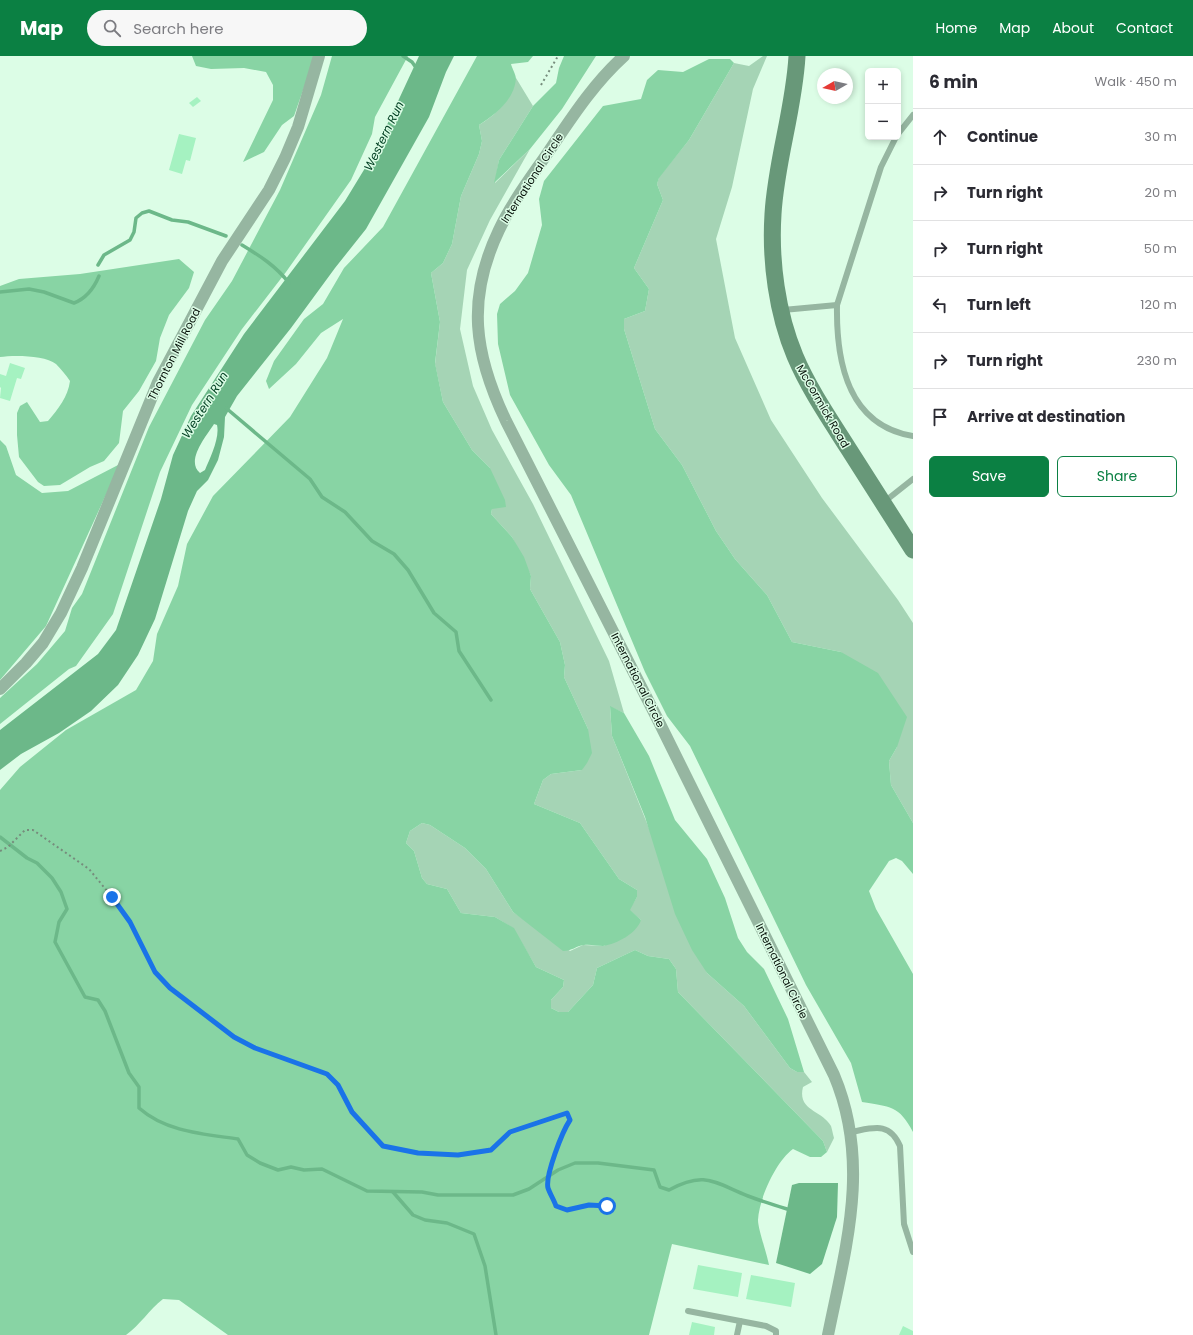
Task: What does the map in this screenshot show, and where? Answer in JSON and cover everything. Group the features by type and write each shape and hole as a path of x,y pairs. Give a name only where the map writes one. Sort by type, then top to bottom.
{"main road":[{"name":"McCormick Road","path":"797,56 792,105 778,166 773,216 774,258 781,311 795,356 807,382 823,410 913,550"}],"street":[{"name":"Thornton Mill Road","path":"0,689 26,663 43,643 61,613 82,568 158,382 222,261 269,190 285,158 298,127 319,56"},
{"name":"International Circle","path":"624,56 609,69 576,111 518,196 499,228 489,252 479,297 478,338 482,358 494,395 506,421 660,724 834,1075 843,1098 851,1132 854,1176 853,1199 828,1335"}],"lane":[{"path":"901,131 912,118"},
{"path":"894,140 881,167 837,304 838,349 853,396 866,412 878,423 890,430 913,436"},
{"path":"781,311 837,304"},
{"path":"883,503 913,479"},
{"path":"851,1132 880,1127 889,1130 897,1138 900,1146 904,1224 913,1252"},
{"path":"688,1310 766,1326 776,1331 776,1335"},
{"path":"737,1335 740,1321"}],"path":[{"path":"541,85 558,56"},
{"path":"0,850 8,847 25,830 33,830 90,869 130,922 155,972 170,988 234,1037 255,1048 327,1074 338,1085 352,1112 383,1146 418,1153 458,1155 491,1150 510,1132 567,1113 570,1120 553,1161 548,1187 550,1193 556,1206 567,1210 589,1205 607,1206"}],"shaded area":[{"path":"192,56 315,56 294,116 282,125 264,152 243,162 273,100 273,85 266,72 244,68 211,69 196,66"},
{"path":"332,56 408,56 375,117 372,134 351,180 286,272 242,329 192,405 160,472 113,614 76,666 69,669 0,724 0,698 37,664 65,631 72,608 82,594 149,427 205,320 232,281 280,190 321,95"},
{"path":"477,56 533,56 528,62 511,64 516,79 512,94 497,112 479,125 482,141 479,154 461,196 452,244 443,263 431,273 440,322 435,363 443,402 472,450 490,468 505,500 506,507 492,509 491,514 512,537 524,557 531,576 530,589 560,642 565,665 564,677 588,729 592,753 582,770 551,774 543,780 534,804 580,823 619,879 637,890 637,897 630,910 641,920 639,925 631,933 614,943 603,946 584,945 563,951 513,912 486,869 465,848 430,825 422,823 410,831 406,843 414,851 422,878 427,884 447,889 461,913 495,917 514,928 536,967 564,980 563,987 551,1000 551,1008 559,1012 568,1012 593,985 597,968 635,950 648,956 669,959 676,969 678,992 823,1141 827,1152 821,1157 810,1157 793,1149 780,1162 775,1171 765,1191 758,1220 769,1265 672,1244 649,1335 228,1335 179,1300 163,1299 136,1327 126,1335 0,1335 0,790 20,767 66,730 136,690 153,661 157,634 178,586 187,544 213,496 290,417 327,358 343,319 321,333 296,364 269,389 266,381 274,361 304,319 323,304 344,268 383,227"},
{"path":"564,56 596,56 562,109 530,149 494,183 499,160 533,106 556,83 559,68"},
{"path":"763,56 767,56 753,89 732,187 716,239 735,338 771,420 822,498 898,600 913,623 913,823 891,785 889,761 897,747 841,652 792,642 767,595 735,559 716,531 682,465 655,429 624,329 624,319 645,311 649,289 634,268 663,200 657,184 659,177 689,140 734,63 749,66"},
{"path":"709,59 730,59 734,63 689,140 659,178 657,184 663,200 634,268 649,289 645,311 624,319 624,329 655,429 682,465 716,531 735,559 767,595 792,642 841,652 878,673 907,717 897,747 889,761 891,785 913,823 913,874 902,861 896,858 889,861 869,891 876,909 913,974 913,1132 903,1117 893,1109 862,1102 851,1063 806,985 690,746 667,716 645,672 571,495 549,465 510,395 498,344 497,314 500,304 515,291 528,273 542,225 539,199 544,181 603,106 641,99 647,80 658,70 683,72"},
{"path":"516,78 533,106 499,160 495,183 530,149 490,220 467,270 460,329 473,386 492,430 533,504 609,661 624,713 610,707 612,736 707,973 744,1006 790,1068 797,1072 804,1072 812,1082 803,1087 802,1095 807,1106 827,1121 831,1126 834,1138 827,1152 823,1141 678,992 676,969 669,959 648,956 635,950 597,968 593,985 568,1012 559,1012 551,1008 551,1000 563,987 564,980 536,967 513,928 495,917 461,913 447,889 427,884 422,878 414,851 406,843 410,831 422,823 430,825 465,848 486,869 513,912 570,951 583,945 604,946 641,920 629,910 637,897 637,890 619,879 580,823 534,804 543,780 551,774 582,770 588,729 564,677 565,665 560,642 530,589 531,576 512,537 491,514 490,468 472,450 443,402 435,364 440,322 431,273 443,263 452,244 461,196 479,154 482,141 479,125 493,116 502,106 510,94"},
{"path":"179,259 194,272 189,288 169,315 160,338 156,361 139,391 123,411 119,443 104,461 90,467 60,485 44,486 38,482 19,457 17,413 20,406 27,402 40,422 48,421 65,398 70,381 58,366 51,361 29,356 0,357 0,286 19,279 80,274"},
{"path":"0,440 6,446 16,475 42,493 68,491 120,464 46,626 0,680"},
{"path":"610,706 624,713 649,756 675,820 707,859 725,898 738,938 747,952 764,969 788,1019 804,1072 797,1072 790,1068 744,1006 707,973 692,950 675,914 645,817 612,736"}],"water":[{"name":"Western Run","path":"419,56 454,56 446,72 429,117 366,229 237,396 225,417 224,437 218,460 208,480 197,491 188,511 155,619 138,655 118,685 91,711 59,733 21,754 0,770 0,730 98,654 116,630 161,499 173,455 191,416 244,334 345,201 373,155","holes":["214,424 217,425 218,430 214,448 205,470 200,473 196,468 196,455"]},
{"path":"799,1183 838,1183 837,1217 822,1264 810,1274 776,1263 792,1185"}],"building":[{"path":"197,97 201,101 193,107 189,103"},
{"path":"179,134 196,138 190,161 186,160 182,174 169,170"},
{"path":"10,363 25,368 21,379 17,378 10,401 0,398 0,374 6,376"},
{"path":"698,1265 742,1273 738,1297 693,1289"},
{"path":"751,1275 795,1283 791,1307 746,1299"},
{"path":"692,1322 715,1327 714,1335 689,1335"},
{"path":"903,1326 913,1331 913,1335 899,1335"}],"waterway":[{"path":"403,56 412,62 417,69"},
{"path":"98,265 104,255 130,240 134,232 136,218 142,213 149,211 172,220 188,222 226,236"},
{"path":"242,245 273,266 289,283"},
{"path":"0,292 29,289 44,292 74,303 90,292 99,276"},
{"path":"226,408 310,479 322,497 345,512 372,541 394,554 408,570 434,613 456,632 459,651 491,700"},
{"path":"0,837 27,858 37,863 52,878 61,892 67,909 59,922 55,942 85,997 98,1000 105,1011 129,1073 139,1087 139,1108 161,1122 186,1131 238,1139 247,1155 260,1163 278,1170 291,1167 304,1170 322,1169 367,1191 422,1192 438,1195 513,1195 529,1189 558,1170 575,1163 598,1163 654,1170 660,1187 669,1190 681,1184 692,1181 710,1181 753,1198 787,1209"},
{"path":"393,1192 413,1215 425,1220 447,1223 474,1234 485,1266 496,1335"}],"route":[{"path":"112,897 130,922 155,972 170,988 234,1037 255,1048 285,1060 327,1074 338,1085 352,1112 383,1146 418,1153 458,1155 491,1150 510,1132 567,1113 570,1120 553,1161 548,1187 556,1206 567,1210 589,1205 607,1206"}]}
